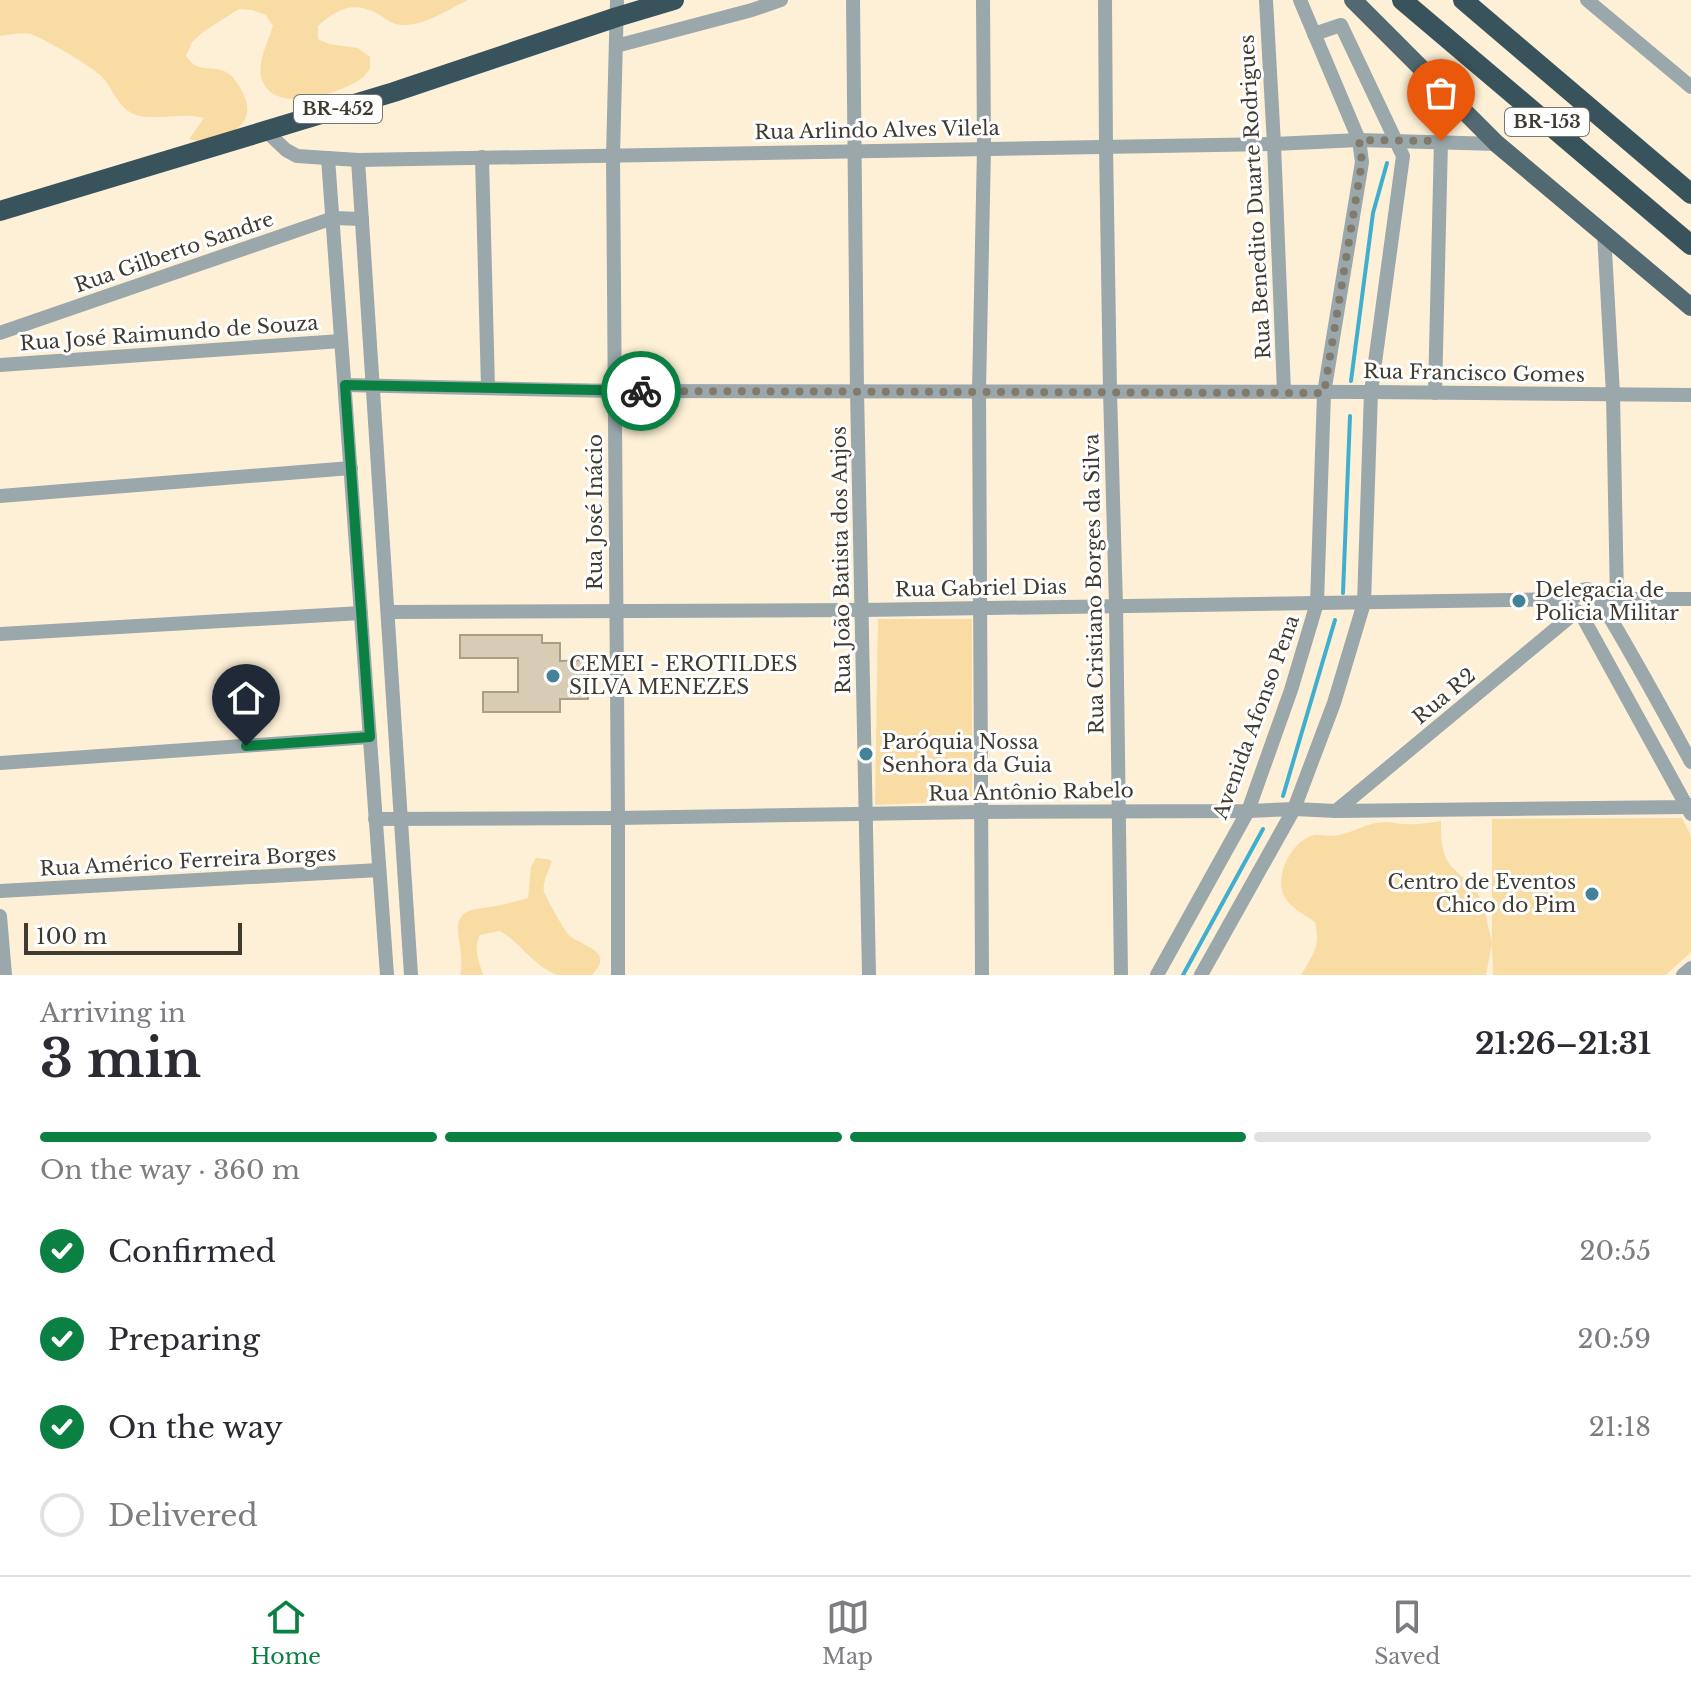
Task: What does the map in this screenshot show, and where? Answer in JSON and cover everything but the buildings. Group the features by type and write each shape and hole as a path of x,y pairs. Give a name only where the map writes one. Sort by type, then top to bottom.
{"highway":[{"name":"BR-452","path":"0,211 394,92 617,9 674,0"},
{"name":"BR-153","path":"1402,0 1691,245"},
{"name":"BR-153","path":"1463,0 1691,194"}],"main road":[{"path":"1358,4 1497,144 1691,307"}],"street":[{"path":"616,46 781,0"},
{"name":"Rua João Batista dos Anjos","path":"853,0 857,391 869,975"},
{"path":"982,975 979,391 984,148 983,0"},
{"name":"Rua Cristiano Borges da Silva","path":"1105,0 1121,975"},
{"name":"Rua Benedito Duarte Rodrigues","path":"1266,0 1284,392"},
{"name":"Avenida Afonso Pena","path":"1157,975 1248,811 1291,690 1317,603 1324,393 1362,162 1359,140 1300,0"},
{"path":"1587,0 1691,87"},
{"path":"1314,34 1341,25 1358,4"},
{"name":"Rua José Inácio","path":"617,9 613,155 618,975"},
{"path":"1201,975 1294,809 1334,703 1364,603 1371,392 1403,156 1341,25"},
{"name":"Rua Arlindo Alves Vilela","path":"267,132 297,156 358,160 1359,140 1497,144"},
{"path":"1435,393 1441,141"},
{"path":"482,157 488,388"},
{"path":"328,158 387,975"},
{"path":"358,160 411,975"},
{"name":"Rua Gilberto Sandre","path":"0,333 333,218 362,219"},
{"path":"1604,233 1613,394 1617,599"},
{"name":"Rua José Raimundo de Souza","path":"0,365 341,341"},
{"name":"Rua Francisco Gomes","path":"345,385 614,391 1691,395"},
{"path":"0,496 351,468"},
{"path":"354,523 382,520"},
{"name":"Rua Gabriel Dias","path":"388,612 863,610 1317,603 1577,608 1577,593 1583,589 1596,592 1600,600 1691,599"},
{"path":"1577,608 1588,615 1594,613 1599,608 1600,600"},
{"path":"1600,600 1691,762"},
{"path":"1577,608 1690,809"},
{"name":"Rua R2","path":"1336,811 1577,608"},
{"path":"0,634 361,613"},
{"path":"364,662 391,662"},
{"path":"0,763 370,737"},
{"name":"Rua Antônio Rabelo","path":"375,819 1294,809 1690,809"},
{"name":"Rua Américo Ferreira Borges","path":"0,891 379,870"},
{"path":"0,916 5,975"},
{"path":"1683,975 1691,968"}],"shaded area":[{"path":"0,0 468,0 411,25 394,23 362,8 347,8 332,15 318,26 318,39 329,44 358,48 370,57 370,69 362,78 339,90 293,99 269,91 262,80 262,60 273,26 266,15 239,9 203,32 192,42 186,56 195,65 225,71 230,75 241,89 247,105 241,125 225,135 204,142 189,139 204,118 136,115 121,104 99,74 69,54 31,34 0,36"},
{"path":"878,619 972,619 972,801 875,805"},
{"path":"1682,818 1691,836 1691,952 1666,975 1493,975 1492,944 1486,975 1301,975 1312,956 1317,931 1315,922 1288,902 1281,880 1291,854 1309,837 1339,835 1380,822 1413,824 1441,821 1446,859 1477,892 1492,941 1492,819"},
{"path":"536,858 552,861 544,892 568,934 599,955 598,967 592,975 558,975 542,967 500,931 480,935 478,940 477,955 483,975 460,975 458,922 461,917 471,910 528,898 531,867"}],"waterway":[{"path":"1351,381 1373,213 1387,163"},
{"path":"1343,593 1350,416"},
{"path":"1283,796 1335,620"},
{"path":"1183,975 1263,829"}],"way so far":[{"path":"641,391 1324,393 1362,162 1359,140 1441,141"}],"place":[{"name":"Delegacia de Policia Militar","path":"1519,601"},
{"name":"CEMEI - EROTILDES SILVA MENEZES","path":"553,676"},
{"name":"Paróquia Nossa Senhora da Guia","path":"866,754"},
{"name":"Centro de Eventos Chico do Pim","path":"1592,894"}],"route":[{"path":"246,746 370,737 345,385 641,391"}]}
